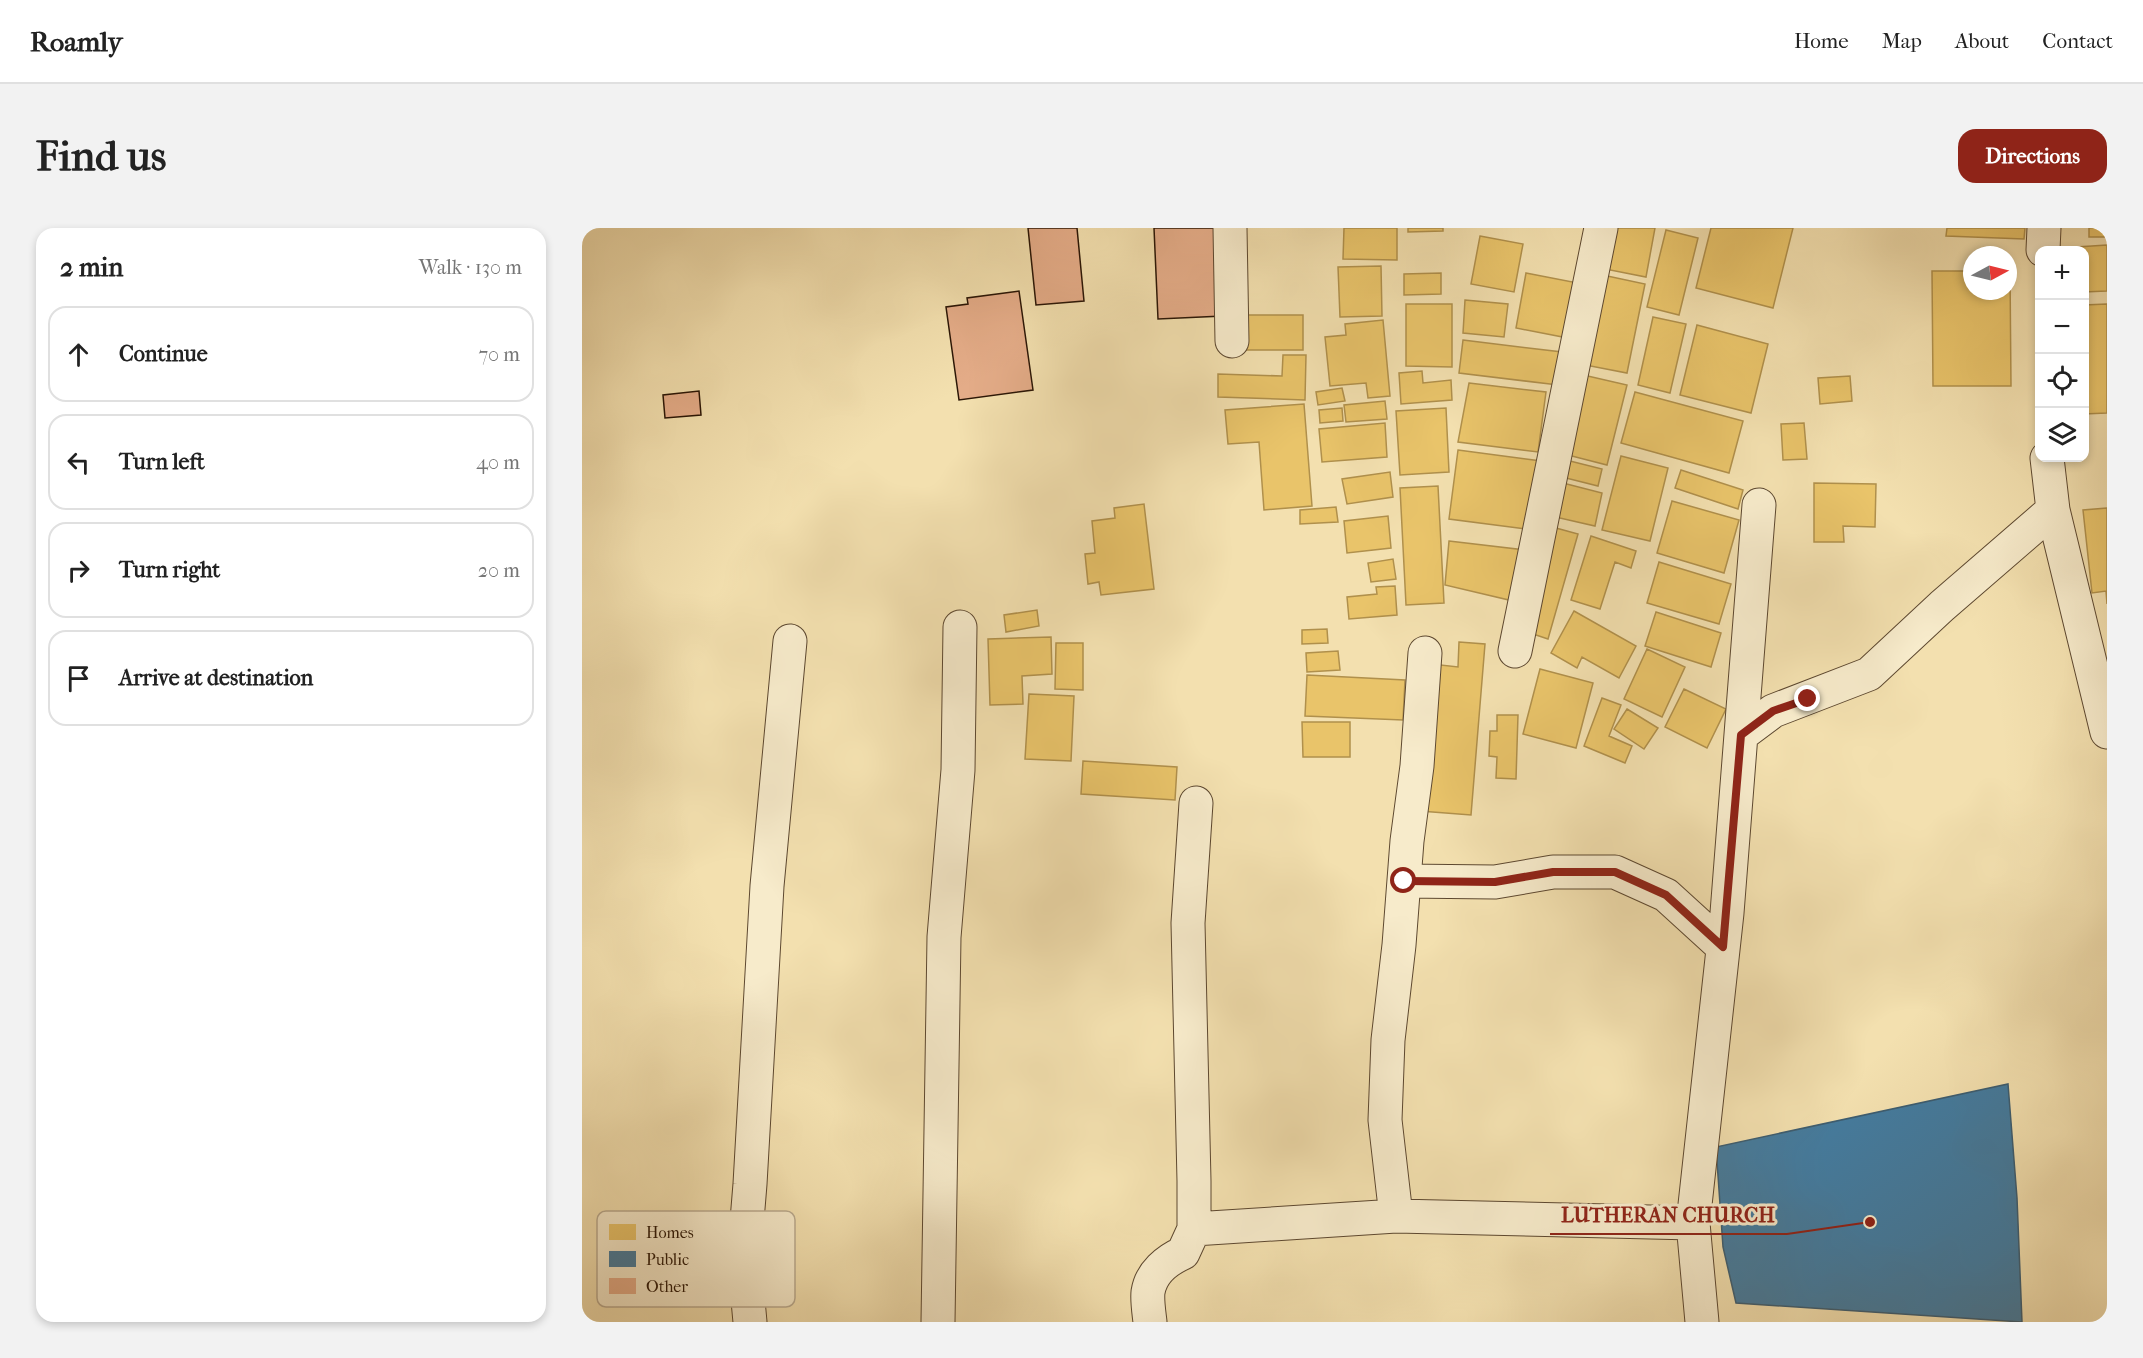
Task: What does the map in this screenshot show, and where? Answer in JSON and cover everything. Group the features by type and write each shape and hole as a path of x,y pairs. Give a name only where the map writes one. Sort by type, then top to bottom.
{"street":[{"path":"1230,228 1232,342"},
{"path":"1515,651 1601,228"},
{"path":"2043,246 2044,228"},
{"path":"2048,462 2053,510 2107,732"},
{"path":"1702,1322 1693,1223 1723,947 1759,505"},
{"path":"1741,735 1773,711 1869,674 1942,606 2053,510"},
{"path":"938,1322 944,937 958,770 960,627"},
{"path":"748,1211 766,886 790,641"},
{"path":"1396,1216 1385,1120 1388,1040 1407,841 1418,766 1425,653"},
{"path":"1150,1322 1148,1291 1158,1270 1168,1259 1183,1253 1194,1228 1188,922 1196,803"},
{"path":"1404,881 1495,882 1553,872 1615,872 1666,895 1723,947"},
{"path":"1194,1228 1396,1216 1693,1223"},
{"path":"749,1307 750,1322"}],"building: Homes":[{"path":"1344,228 1397,228 1397,260 1343,259"},
{"path":"1408,228 1443,228 1443,231 1408,232"},
{"path":"1612,228 1655,228 1646,277 1605,269"},
{"path":"1711,228 1793,228 1773,308 1696,288"},
{"path":"1947,228 2025,228 2024,239 1946,236"},
{"path":"2089,228 2107,228 2107,237 2089,237"},
{"path":"1666,230 1698,238 1679,315 1647,307"},
{"path":"1480,236 1523,244 1514,292 1471,284"},
{"path":"2107,245 2107,291 2089,292 2089,246"},
{"path":"1381,266 1382,316 1340,317 1338,267"},
{"path":"1932,271 1963,271 1963,300 2010,300 2011,386 1933,386"},
{"path":"1441,273 1441,294 1404,295 1404,274"},
{"path":"1526,273 1583,284 1573,339 1516,328"},
{"path":"1598,274 1645,284 1627,373 1580,364"},
{"path":"1465,300 1508,304 1504,337 1463,333"},
{"path":"1406,304 1452,304 1452,367 1406,366"},
{"path":"2107,304 2107,413 2089,414 2089,305"},
{"path":"1245,315 1303,315 1303,350 1245,350"},
{"path":"1653,317 1686,324 1670,393 1638,385"},
{"path":"1383,320 1390,396 1368,398 1366,383 1330,386 1325,337 1346,335 1345,324"},
{"path":"1697,325 1768,344 1751,413 1680,395"},
{"path":"1463,340 1562,352 1558,385 1459,373"},
{"path":"1283,355 1306,355 1305,400 1218,397 1218,374 1282,376"},
{"path":"1422,371 1423,383 1451,380 1452,400 1401,404 1399,373"},
{"path":"1579,374 1627,385 1607,465 1560,453"},
{"path":"1850,376 1852,401 1820,404 1818,378"},
{"path":"1469,383 1546,392 1538,452 1458,442"},
{"path":"1342,388 1345,401 1318,405 1316,392"},
{"path":"1635,392 1743,421 1729,473 1621,443"},
{"path":"1385,401 1387,419 1346,422 1344,405"},
{"path":"1304,404 1312,506 1264,510 1259,442 1228,444 1225,410"},
{"path":"1342,408 1343,421 1320,423 1319,410"},
{"path":"1446,408 1449,472 1400,475 1396,411"},
{"path":"1385,423 1387,457 1322,462 1319,429"},
{"path":"1804,423 1807,459 1783,460 1781,424"},
{"path":"1458,450 1541,461 1533,530 1449,519"},
{"path":"1621,456 1668,468 1650,541 1602,530"},
{"path":"1562,459 1602,469 1598,486 1558,476"},
{"path":"1681,470 1743,490 1738,509 1675,488"},
{"path":"1390,472 1393,497 1347,504 1342,479"},
{"path":"1559,482 1602,493 1595,526 1551,516"},
{"path":"1814,483 1876,484 1875,527 1843,526 1844,542 1814,542"},
{"path":"1438,486 1444,603 1406,605 1400,488"},
{"path":"1672,501 1739,520 1724,573 1657,553"},
{"path":"1144,504 1154,589 1101,595 1099,582 1088,584 1085,554 1095,553 1092,521 1115,518 1114,508"},
{"path":"1336,507 1338,522 1300,524 1300,510"},
{"path":"2107,508 2107,604 2106,591 2092,593 2083,510"},
{"path":"1388,516 1391,548 1347,553 1344,521"},
{"path":"1556,528 1578,534 1548,639 1527,632"},
{"path":"1591,536 1636,551 1631,568 1615,562 1600,609 1571,600"},
{"path":"1449,541 1525,550 1509,600 1445,585"},
{"path":"1393,559 1396,579 1371,582 1368,563"},
{"path":"1659,562 1731,584 1719,624 1647,603"},
{"path":"1395,586 1397,615 1349,619 1347,597 1377,594 1376,587"},
{"path":"1037,610 1039,626 1006,632 1004,615"},
{"path":"1574,611 1636,646 1619,678 1582,657 1577,668 1551,653"},
{"path":"1656,612 1721,633 1711,667 1645,646"},
{"path":"1327,629 1328,643 1302,644 1302,630"},
{"path":"1051,637 1052,674 1022,676 1023,704 990,705 988,639"},
{"path":"1459,642 1485,644 1471,815 1420,811 1432,664 1458,667"},
{"path":"1056,643 1083,643 1083,690 1055,689"},
{"path":"1647,649 1685,667 1662,717 1624,699"},
{"path":"1338,651 1340,670 1307,672 1306,653"},
{"path":"1540,669 1593,683 1576,748 1523,734"},
{"path":"1307,675 1405,680 1403,720 1305,716"},
{"path":"1684,689 1726,709 1707,748 1665,727"},
{"path":"1029,694 1074,696 1071,761 1025,759"},
{"path":"1602,698 1621,705 1609,736 1632,746 1625,763 1584,746"},
{"path":"1627,709 1658,728 1644,749 1614,729"},
{"path":"1497,715 1518,715 1516,779 1496,778 1497,757 1489,756 1490,731 1497,731"},
{"path":"1302,722 1350,722 1350,757 1303,757"},
{"path":"1083,761 1177,767 1175,800 1081,794"}],"building: Public":[{"path":"2008,1084 2017,1198 2022,1322 1736,1303 1723,1247 1716,1147"}],"building: Other":[{"path":"1028,228 1077,228 1084,301 1036,305"},
{"path":"1154,228 1219,228 1223,316 1158,319"},
{"path":"1019,291 1033,390 959,400 946,307 968,304 967,298"},
{"path":"699,391 701,415 665,418 663,395"}],"place":[{"name":"LUTHERAN CHURCH","path":"1870,1222"}],"route":[{"path":"1404,881 1495,882 1553,872 1615,872 1666,895 1723,947 1741,735 1773,711 1808,699"}]}
